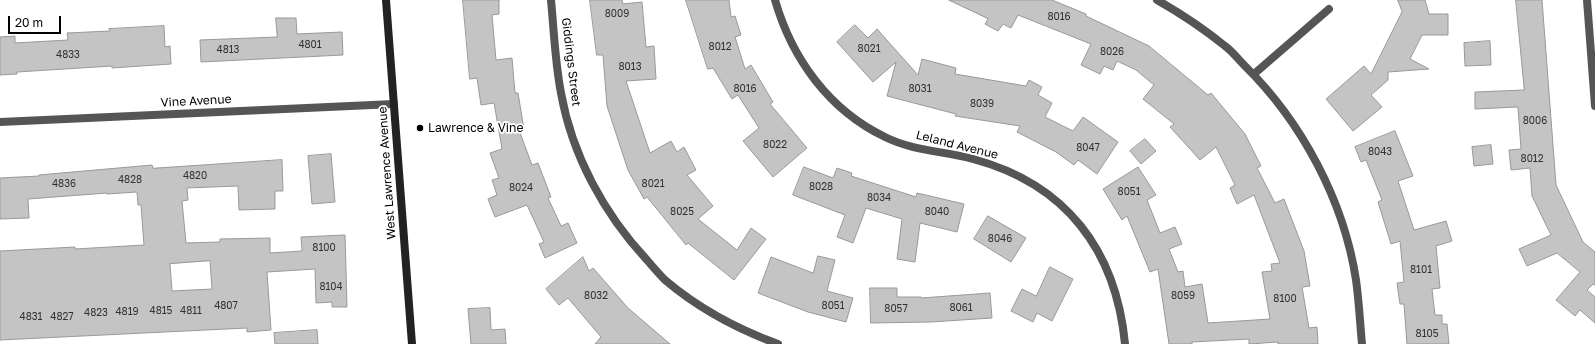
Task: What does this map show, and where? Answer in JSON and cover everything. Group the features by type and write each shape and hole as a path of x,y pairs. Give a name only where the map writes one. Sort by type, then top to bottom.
{"main road":[{"name":"West Lawrence Avenue","path":"386,0 412,344"}],"street":[{"name":"Giddings Street","path":"552,0 556,59 566,116 574,143 586,170 612,217 643,256 671,284 714,314 757,336 778,344"},
{"name":"Leland Avenue","path":"775,0 787,36 807,70 822,88 853,118 887,138 907,145 929,151 971,158 990,164 1028,181 1060,203 1088,235 1103,261 1118,300 1123,323 1125,344"},
{"path":"1157,0 1168,6 1226,47 1254,74 1278,102 1299,133 1317,164 1334,201 1346,238 1356,280 1362,344"},
{"path":"1587,0 1595,106"},
{"path":"1254,74 1329,10"},
{"name":"Vine Avenue","path":"0,122 394,104"}],"building":[{"path":"463,0 499,0 499,14 492,15 496,60 512,58 515,93 518,93 524,129 519,130 532,165 538,163 551,197 548,198 561,226 568,223 577,243 545,258 539,244 544,242 527,205 495,217 488,199 497,195 492,180 499,178 490,153 502,149 494,103 481,105 477,78 470,79"},
{"path":"590,0 622,0 623,4 642,2 646,47 654,46 656,79 626,81 650,153 671,141 677,152 684,147 696,170 687,175 713,206 698,219 737,250 751,228 766,239 734,280 688,243 686,245 647,197 644,199 628,170 607,106 603,55 597,55"},
{"path":"686,0 729,0 731,17 735,16 741,35 735,37 745,69 751,65 773,102 770,104 807,148 773,177 743,141 759,128 738,95 732,99 713,68 708,69"},
{"path":"949,0 1052,0 1086,14 1086,16 1149,46 1208,95 1211,93 1245,134 1261,166 1257,168 1275,203 1284,199 1304,251 1310,286 1302,287 1309,328 1317,327 1318,344 1278,344 1278,342 1249,344 1249,339 1192,342 1192,344 1169,344 1158,269 1150,272 1127,216 1122,220 1103,189 1138,167 1156,195 1147,200 1160,233 1175,227 1182,244 1169,249 1178,272 1183,271 1185,287 1202,284 1208,323 1270,319 1262,272 1272,271 1271,264 1280,263 1254,195 1237,204 1230,188 1235,185 1216,147 1200,160 1170,127 1174,124 1143,99 1154,85 1136,70 1117,61 1113,70 1104,66 1100,74 1081,65 1091,44 1018,15 1011,28 1003,24 998,31 985,24 988,19"},
{"path":"1398,0 1425,0 1429,14 1448,14 1448,35 1422,35 1410,59 1429,69 1388,72 1388,80 1371,95 1382,107 1353,131 1326,99 1364,66 1371,74 1402,12"},
{"path":"1516,0 1542,0 1556,185 1583,242 1595,252 1595,285 1593,284 1587,290 1595,297 1595,323 1580,310 1575,316 1556,300 1580,272 1557,253 1527,266 1519,249 1551,235 1532,196 1530,168 1511,170 1509,150 1521,149 1518,107 1475,109 1475,92 1524,90"},
{"path":"276,18 296,18 297,34 342,32 343,55 201,62 200,40 277,37"},
{"path":"855,25 868,38 877,29 918,75 922,59 956,68 955,74 1026,86 1029,80 1042,87 1038,95 1052,103 1045,117 1073,131 1083,117 1118,142 1097,174 1078,160 1074,165 1056,152 1017,132 1020,126 955,116 956,114 887,96 896,62 873,82 837,42"},
{"path":"164,26 165,47 170,46 171,64 17,72 17,74 0,75 0,37 15,36 15,43 68,40 67,33"},
{"path":"1490,41 1491,65 1465,66 1464,43"},
{"path":"1395,131 1413,176 1398,181 1414,230 1446,221 1452,241 1436,246 1440,288 1432,289 1435,315 1442,315 1442,324 1447,324 1449,344 1407,344 1404,304 1400,304 1397,283 1404,282 1400,241 1391,244 1378,202 1382,200 1366,160 1361,162 1355,147"},
{"path":"1145,139 1156,151 1141,164 1130,151"},
{"path":"1491,145 1493,164 1474,166 1472,147"},
{"path":"331,154 335,202 312,204 308,156"},
{"path":"282,160 283,191 275,191 275,209 239,210 238,186 187,188 188,200 182,201 186,243 220,242 220,239 270,238 270,253 302,251 301,237 345,235 347,307 332,307 332,302 316,303 315,269 267,272 271,330 247,332 247,328 0,340 0,251 144,245 141,205 138,205 137,192 28,199 29,218 0,219 0,178 39,176 152,165 153,168","holes":["210,261 212,289 172,291 170,264"]},
{"path":"804,167 833,178 837,168 852,173 851,176 916,197 917,193 964,204 957,232 920,223 915,262 897,259 902,219 866,208 853,243 837,237 845,215 793,195"},
{"path":"988,216 1026,238 1011,262 974,239"},
{"path":"818,256 835,260 827,291 853,298 846,322 808,312 758,293 771,257 813,273"},
{"path":"583,257 589,271 593,268 628,308 670,344 595,344 601,337 568,298 559,305 546,289"},
{"path":"1050,267 1073,279 1052,321 1037,313 1033,322 1011,311 1022,289 1036,296"},
{"path":"870,288 897,288 897,297 921,298 990,293 992,318 931,322 871,323"},
{"path":"490,308 491,330 505,329 506,344 471,344 468,309"},
{"path":"317,330 318,344 275,344 274,333"}],"place":[{"name":"Lawrence & Vine","path":"420,128"}]}
